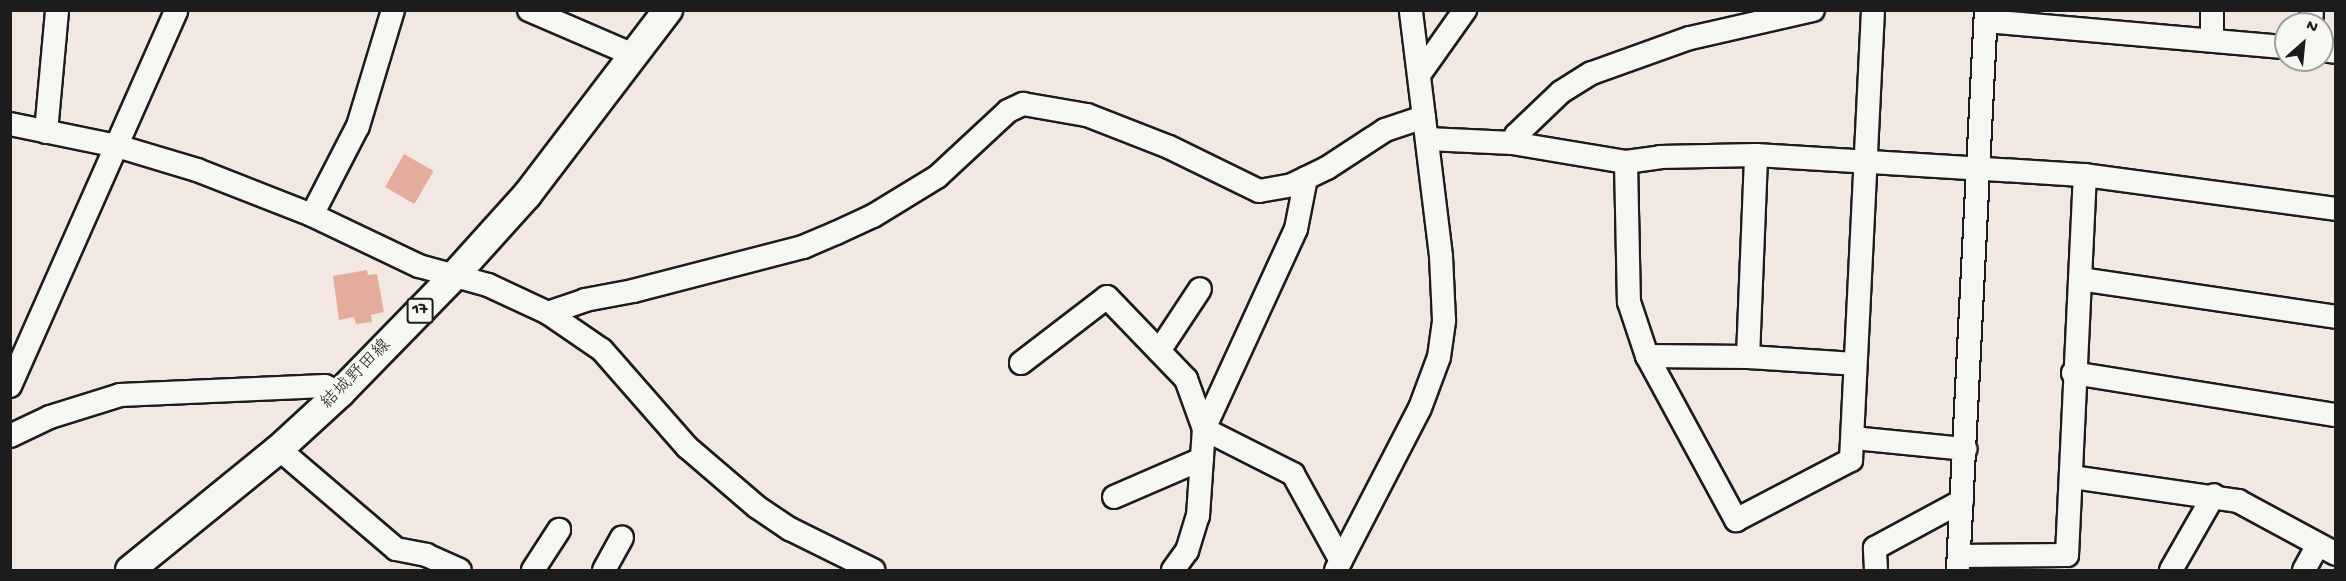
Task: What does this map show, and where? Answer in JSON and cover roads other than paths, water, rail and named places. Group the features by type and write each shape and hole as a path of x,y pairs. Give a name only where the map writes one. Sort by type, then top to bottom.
{"main road":[{"name":"結城野田線","path":"130,570 279,449 340,393 454,276 527,195 636,56 668,10"}],"street":[{"path":"46,132 57,10"},
{"path":"10,386 177,10"},
{"path":"312,215 358,126 393,10"},
{"path":"529,10 636,56"},
{"path":"1338,566 1420,408 1439,357 1444,320 1443,288 1426,128 1411,10"},
{"path":"1419,75 1465,10"},
{"path":"1512,143 1516,135 1561,92 1592,73 1690,38 1813,10"},
{"path":"1626,162 1629,302 1647,356 1736,520 1851,460 1873,10"},
{"path":"2212,10 2212,39"},
{"path":"2085,175 2073,373 2072,477 2067,555 1958,563 1986,16 2093,19 2212,39 2274,46"},
{"path":"548,313 585,300 633,291 803,247 836,233 873,216 937,177 1008,111 1023,104 1087,115 1169,147 1259,191 1306,178 1385,130 1426,128 1626,162 1660,157 1756,154 1866,160 2085,175 2336,208"},
{"path":"10,124 117,146 197,170 312,215 419,266 488,285 548,313 602,350 687,447 757,507 790,529 873,570"},
{"path":"1748,357 1756,154"},
{"path":"1173,570 1187,551 1198,516 1204,429 1296,229 1306,178"},
{"path":"2080,279 2336,317"},
{"path":"1159,351 1200,289"},
{"path":"1021,363 1107,297 1186,379 1204,429 1293,474 1338,566"},
{"path":"1647,356 1748,357 1855,364"},
{"path":"2073,373 2336,415"},
{"path":"10,436 50,417 120,395 325,386 340,393"},
{"path":"1853,438 1965,449"},
{"path":"279,449 396,549 426,555 460,570"},
{"path":"1114,497 1202,459"},
{"path":"2072,477 2214,495 2238,501 2326,550 2304,570"},
{"path":"2170,570 2214,495"},
{"path":"1876,570 1875,548 1962,501"},
{"path":"533,570 559,530"},
{"path":"604,570 622,538"}]}
